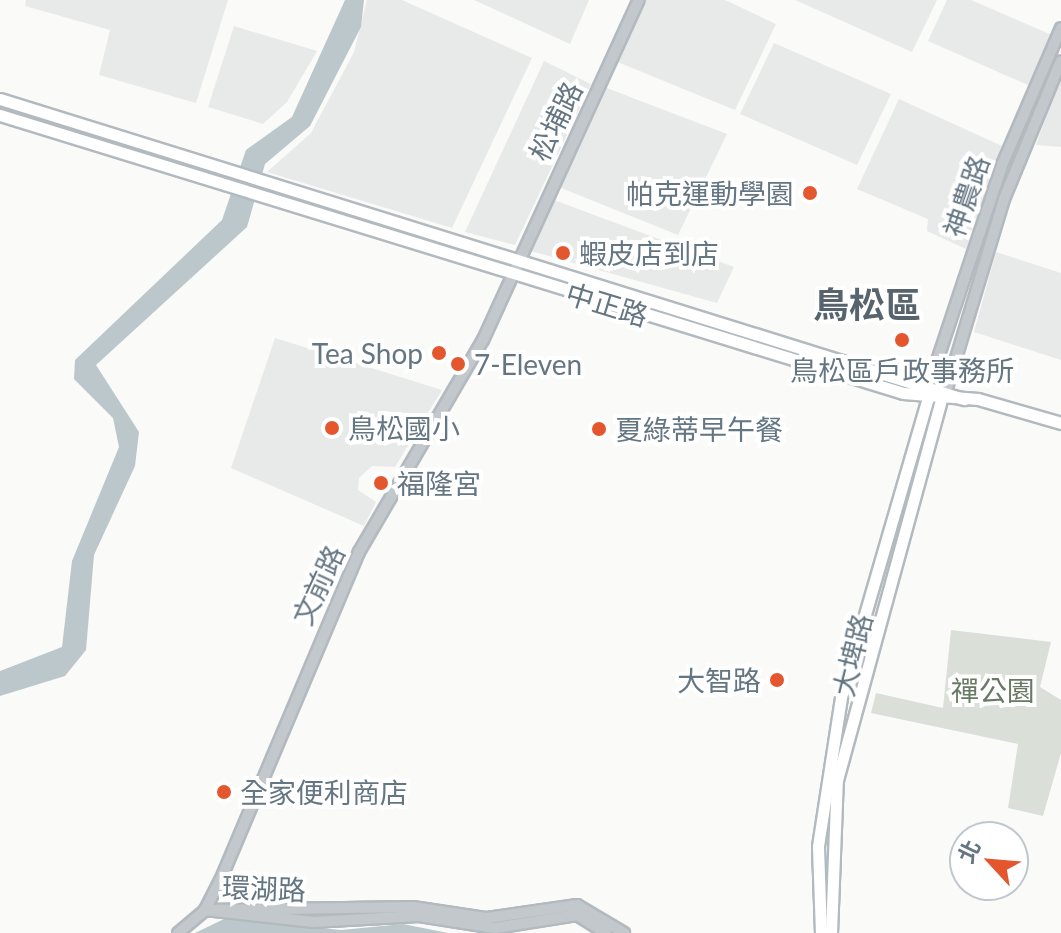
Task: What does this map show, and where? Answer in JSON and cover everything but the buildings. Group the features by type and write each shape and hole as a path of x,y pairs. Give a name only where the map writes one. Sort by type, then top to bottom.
{"main road":[{"name":"中正路","path":"0,99 234,169 517,262 947,388 964,399"},
{"name":"中正路","path":"0,115 253,191 513,275 934,400 964,399 1061,423"},
{"name":"大埤路","path":"831,933 840,765 934,400 929,385"},
{"name":"大埤路","path":"821,933 818,846 838,712 934,400 947,388"}],"street":[{"name":"松埔路","path":"517,262 639,0"},
{"name":"神農路","path":"929,385 994,185 1061,28"},
{"name":"神農路","path":"947,388 1004,199 1061,61"},
{"name":"文前路","path":"178,933 205,910 359,552 457,389 517,262"},
{"name":"環湖路","path":"205,910 413,907 487,918 577,905 624,933"},
{"name":"環湖路","path":"205,910 313,922 419,916 495,928 577,915 606,933"}],"shaded area":[{"path":"26,0 228,0 196,103 99,75 110,30 25,6"},
{"path":"345,0 364,0 361,27 310,126 265,164 247,227 96,365 139,432 135,466 94,555 86,650 65,676 0,696 0,671 62,647 72,561 119,447 113,418 74,379 75,360 222,220 246,150 292,117"},
{"path":"367,0 402,0 532,58 452,228 267,172 311,133 354,52"},
{"path":"474,0 589,0 570,44"},
{"path":"645,0 725,0 776,24 735,110 615,61"},
{"path":"795,0 937,0 912,52"},
{"path":"947,0 971,0 1052,35 1030,86 928,41"},
{"path":"234,26 317,51 287,102 263,124 208,107"},
{"path":"774,43 891,94 857,165 740,114"},
{"path":"544,61 591,84 515,245 465,232"},
{"path":"1061,78 1061,147 1036,145 1052,100"},
{"path":"604,87 727,134 678,235 556,186"},
{"path":"899,99 1002,146 966,249 927,231 928,219 857,189"},
{"path":"554,200 734,267 717,303 527,250"},
{"path":"996,252 1061,273 1061,360 974,332"},
{"name":"鳥松國小","path":"275,338 442,390 395,467 372,466 359,478 358,490 376,502 364,526 231,468"},
{"path":"224,919 341,930 403,924 448,933 195,933"}],"green space":[{"name":"禪公園","path":"951,630 1051,642 1040,687 1061,700 1061,753 1043,816 1008,808 1018,744 871,713 876,693 943,708"}],"place":[{"name":"帕克運動學園","path":"810,193"},
{"name":"蝦皮店到店","path":"563,253"},
{"name":"鳥松區戶政事務所","path":"902,340"},
{"name":"Tea Shop","path":"439,353"},
{"name":"7-Eleven","path":"458,364"},
{"name":"鳥松國小","path":"332,428"},
{"name":"夏綠蒂早午餐","path":"599,429"},
{"name":"福隆宮","path":"381,483"},
{"name":"大智路","path":"777,680"},
{"name":"全家便利商店","path":"224,792"}],"district":[{"name":"鳥松區","path":"867,305"}]}
